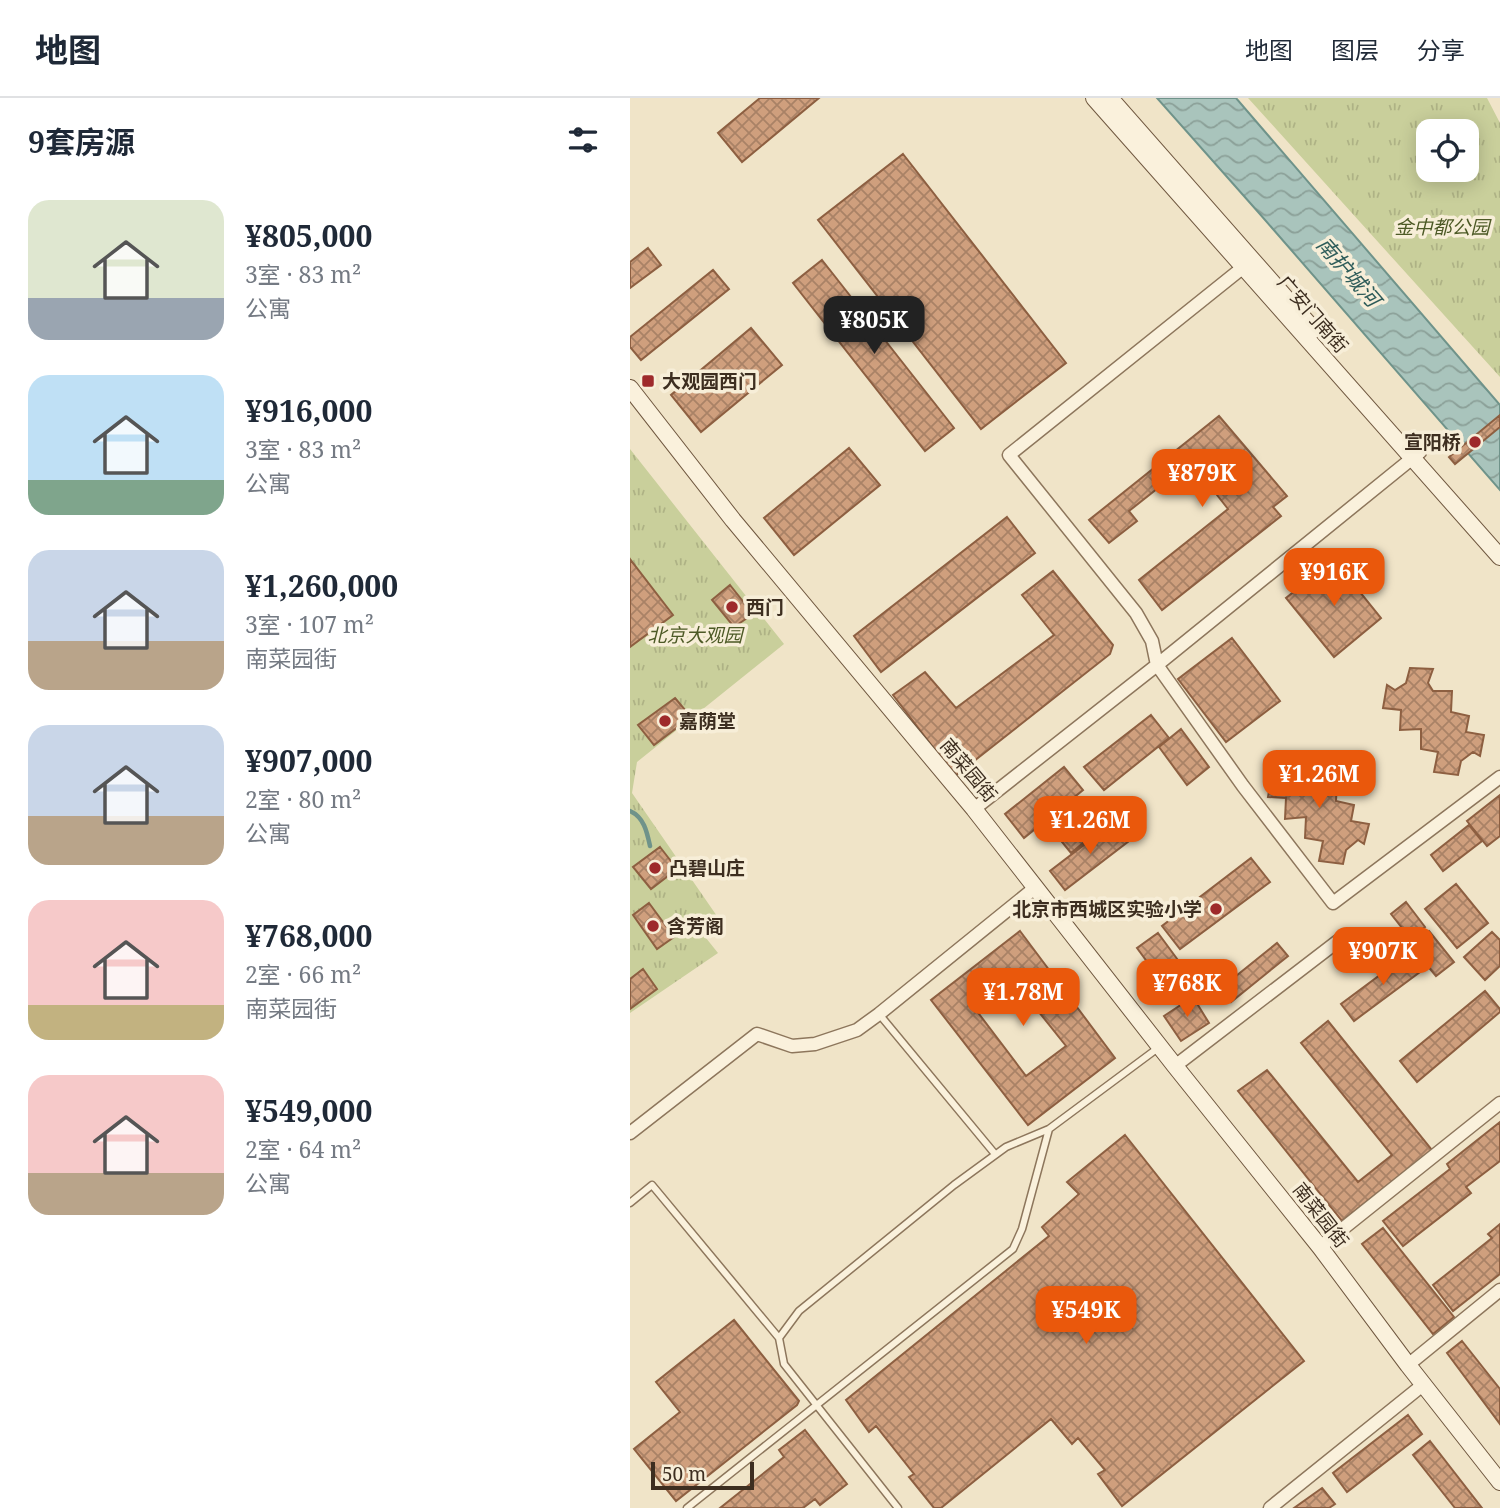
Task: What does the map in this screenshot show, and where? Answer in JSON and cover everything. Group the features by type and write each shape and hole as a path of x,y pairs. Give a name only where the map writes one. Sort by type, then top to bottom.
{"street":[{"name":"广安门南街","path":"1094,98 1248,263"},
{"name":"广安门南街","path":"1110,98 1248,263 1417,455 1500,543"},
{"path":"1248,263 1010,455 1136,613 1152,641 1157,665 1243,786 1333,903 1500,777"},
{"name":"南菜园街","path":"630,388 733,520 974,809 1320,1247 1500,1482"},
{"name":"广安门南街","path":"1417,455 1500,558"},
{"path":"974,809 1417,455"},
{"path":"630,1133 757,1034 792,1046 815,1044 857,1030 1035,887"},
{"path":"1175,1066 1342,938"},
{"path":"1320,1247 1500,1103"},
{"path":"1408,1365 1500,1290"},
{"path":"1270,1508 1424,1384"}],"lane":[{"path":"879,1014 995,1154"},
{"path":"779,1338 799,1311 954,1185 1006,1147 1049,1129 1160,1046"},
{"path":"687,1508 1013,1248 1023,1229 1049,1129"},
{"path":"630,1203 652,1185 779,1338 784,1364 898,1508"}],"green space":[{"name":"金中都公园","path":"1248,98 1487,98 1500,123 1500,377"},
{"name":"北京大观园","path":"630,449 784,644 637,762 632,793 719,919 702,933 718,953 630,1013"}],"water":[{"name":"南护城河","path":"1157,98 1236,98 1500,405 1500,490 1259,213"}],"building":[{"path":"760,98 819,98 742,162 718,133"},
{"path":"903,154 1066,363 981,429 818,220"},
{"path":"648,248 661,265 630,288 630,262"},
{"path":"822,260 954,428 925,451 793,283"},
{"path":"713,270 729,289 641,360 630,347 630,337"},
{"path":"751,328 782,365 701,432 671,395"},
{"name":"宣阳桥","path":"1500,415 1500,427 1455,464 1449,457"},
{"path":"1219,416 1287,496 1273,507 1281,516 1162,610 1139,580 1228,509 1191,462 1129,511 1137,521 1109,543 1089,520"},
{"path":"849,448 880,485 794,555 764,518"},
{"path":"1007,517 1035,553 881,672 854,636"},
{"path":"630,559 673,615 630,647"},
{"path":"1334,560 1381,618 1334,657 1286,598"},
{"path":"1053,571 1113,645 1110,654 955,776 893,695 925,672 956,708 1054,635 1022,595"},
{"name":"西门","path":"730,585 753,614 734,627 712,600"},
{"path":"1232,638 1280,701 1226,742 1178,679"},
{"path":"1410,668 1433,669 1428,683 1433,691 1452,691 1451,712 1469,716 1466,732 1484,735 1480,756 1473,752 1461,761 1458,775 1434,772 1438,752 1421,749 1421,729 1400,730 1401,710 1383,708 1387,685 1395,690 1406,683"},
{"name":"嘉荫堂","path":"675,698 691,717 654,745 638,725"},
{"path":"1151,715 1169,738 1104,790 1084,767"},
{"path":"1181,729 1209,767 1187,785 1159,747"},
{"path":"1295,757 1318,757 1313,771 1318,779 1337,780 1336,801 1354,805 1351,821 1369,824 1364,844 1358,840 1346,850 1343,864 1319,861 1323,841 1305,838 1306,817 1285,819 1286,798 1268,797 1272,774 1280,779 1291,772"},
{"path":"1064,767 1083,790 1024,838 1005,814"},
{"path":"1500,795 1500,836 1487,846 1467,821"},
{"path":"1070,801 1095,833 1071,853 1045,821"},
{"path":"1114,822 1129,841 1065,890 1050,871"},
{"path":"1469,825 1482,841 1443,871 1431,855"},
{"name":"凸碧山庄","path":"660,847 677,869 651,889 633,867"},
{"path":"1251,858 1270,882 1180,949 1162,926"},
{"path":"1456,884 1488,923 1457,948 1425,909"},
{"path":"1406,902 1425,927 1410,938 1391,914"},
{"name":"含芳阁","path":"649,903 674,937 657,949 633,915"},
{"path":"1020,931 1115,1058 1028,1125 931,1000","holes":["1011,977 1066,1046 1026,1076 973,1006"]},
{"path":"1429,931 1454,962 1436,976 1410,945"},
{"path":"1492,932 1500,940 1500,966 1485,980 1464,957"},
{"path":"1158,933 1186,971 1165,986 1137,948"},
{"path":"1277,943 1288,956 1231,1002 1220,989"},
{"path":"1411,952 1424,969 1354,1021 1341,1004"},
{"path":"643,969 657,989 630,1009 630,979"},
{"path":"1485,991 1500,1012 1417,1082 1400,1061"},
{"path":"1193,997 1209,1023 1181,1041 1164,1016"},
{"path":"1328,1021 1432,1150 1342,1221 1238,1091 1267,1070 1358,1182 1392,1155 1301,1043"},
{"path":"1500,1122 1500,1161 1466,1187 1471,1193 1403,1246 1383,1221 1450,1169 1447,1164"},
{"path":"1125,1135 1304,1361 1122,1506 1098,1474 1105,1470 1078,1438 1072,1444 1051,1419 941,1508 934,1508 909,1477 914,1474 876,1426 869,1432 846,1400 1049,1236 1042,1227 1079,1194 1067,1182"},
{"path":"1500,1224 1500,1274 1453,1311 1433,1285 1492,1238 1488,1234"},
{"path":"1383,1228 1454,1317 1433,1334 1362,1244"},
{"path":"734,1320 799,1401 676,1501 634,1449 680,1412 656,1382"},
{"path":"1462,1341 1500,1389 1500,1424 1447,1353"},
{"path":"1408,1415 1422,1434 1347,1492 1333,1473"},
{"path":"805,1430 847,1484 820,1505 815,1499 803,1508 720,1508 784,1457 779,1450"},
{"path":"1430,1441 1482,1508 1455,1508 1413,1455"},
{"path":"1322,1488 1335,1504 1329,1508 1294,1508"}],"waterway":[{"path":"630,811 642,821 650,846"}],"place":[{"name":"大观园西门","path":"648,381"},
{"name":"宣阳桥","path":"1475,442"},
{"name":"西门","path":"732,607"},
{"name":"嘉荫堂","path":"665,721"},
{"name":"凸碧山庄","path":"655,868"},
{"name":"北京市西城区实验小学","path":"1216,909"},
{"name":"含芳阁","path":"653,926"}]}
